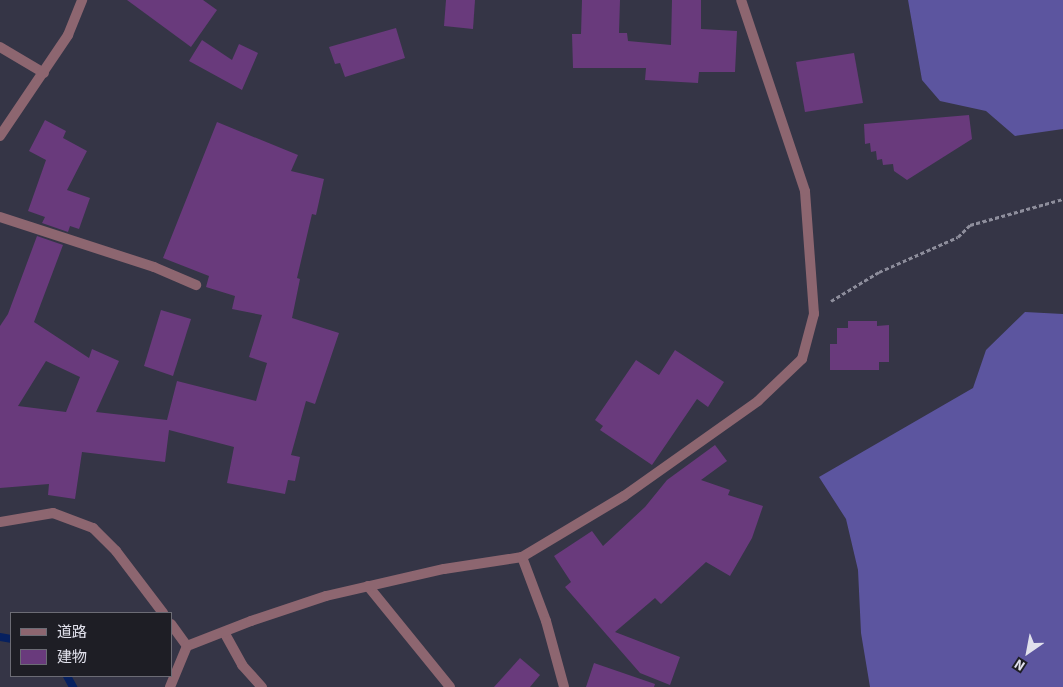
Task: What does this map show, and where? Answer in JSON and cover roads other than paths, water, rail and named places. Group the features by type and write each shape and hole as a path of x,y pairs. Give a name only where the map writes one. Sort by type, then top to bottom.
{"street":[{"path":"0,136 68,35 82,0"},
{"path":"170,687 187,646 224,632 326,596 368,586 522,557 624,496 758,401 802,359 814,314 805,191 741,0"},
{"path":"0,47 44,73"},
{"path":"0,217 154,267 196,285"},
{"path":"0,522 53,513 93,528 116,551 162,612"},
{"path":"522,557 546,621 564,687"},
{"path":"368,586 450,687"},
{"path":"172,625 187,646"},
{"path":"224,632 242,665 262,687"}],"waterway":[{"path":"0,637 10,639"},
{"path":"68,677 73,687"}]}
